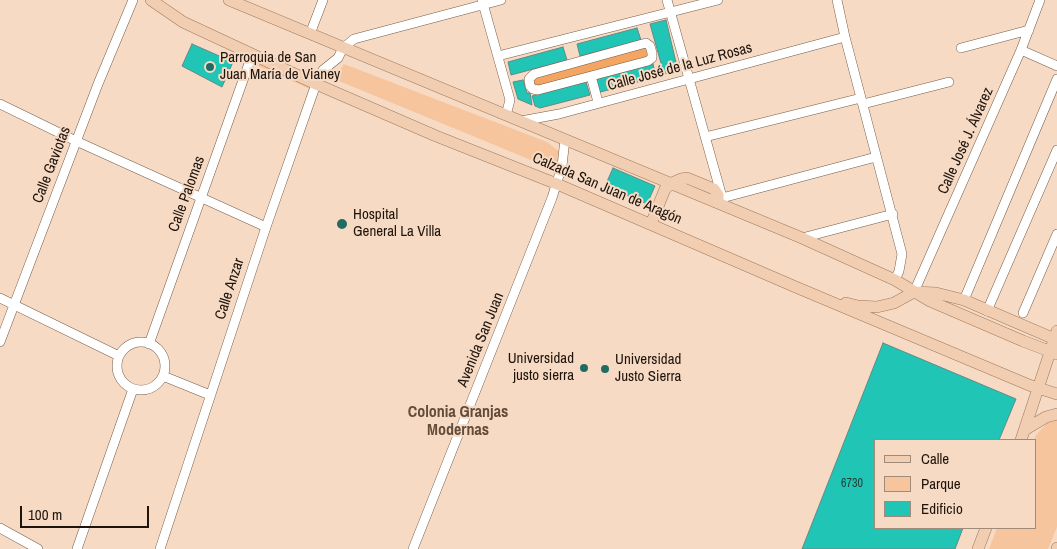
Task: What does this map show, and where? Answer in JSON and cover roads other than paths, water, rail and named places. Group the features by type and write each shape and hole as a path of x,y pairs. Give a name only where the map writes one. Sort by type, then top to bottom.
{"main road":[{"name":"Calzada San Juan de Aragón","path":"151,0 183,22 316,84 436,136 557,184 1038,389 1057,394"},
{"name":"Calzada San Juan de Aragón","path":"228,0 672,183"},
{"path":"651,224 665,189 672,183 687,178 714,189 720,200 895,280 914,292 947,308 1054,352"},
{"path":"798,288 858,306 877,307 894,303 914,292 936,293 964,300 987,311 1056,337 1054,352 1038,389 1024,435"},
{"path":"1024,435 1046,418 1057,414"},
{"path":"978,549 986,529"}],"street":[{"name":"Calle Gaviotas","path":"0,342 76,141 133,0"},
{"path":"310,34 323,0"},
{"path":"343,48 354,39 483,2 500,0"},
{"path":"668,0 720,200 876,157"},
{"path":"498,56 718,0"},
{"path":"837,0 902,254 899,271 895,280"},
{"name":"Calle José J. Álvarez","path":"914,292 1021,50 1040,0"},
{"path":"483,2 510,100 506,114"},
{"path":"961,48 1029,30"},
{"name":"Calle José de la Luz Rosas","path":"522,121 558,114 845,37"},
{"path":"643,44 650,46 652,55 650,60 592,76 538,90 533,89 529,82 530,77 534,74 643,44"},
{"name":"Calle Anzar","path":"160,549 266,226 316,84 323,70 338,58 343,48"},
{"path":"1021,50 1057,66"},
{"name":"Calle Palomas","path":"149,344 252,55"},
{"path":"592,76 598,102"},
{"path":"964,300 1057,78"},
{"path":"705,137 949,82"},
{"path":"0,104 76,141 266,226"},
{"name":"Avenida San Juan","path":"413,549 557,184 564,157 565,139"},
{"path":"987,311 1057,150"},
{"path":"802,238 893,214"},
{"path":"1023,313 1057,234"},
{"path":"0,298 119,356"},
{"path":"142,342 149,344 161,352 165,366 163,376 155,385 148,389 133,389 120,378 117,363 119,356 128,345 142,342"},
{"path":"163,376 210,395"},
{"path":"77,549 133,389"},
{"path":"0,528 38,549"}],"place":[{"name":"Parroquia de San Juan María de Vianey","path":"210,67"},
{"name":"Hospital General La Villa","path":"342,224"},
{"name":"Universidad justo sierra","path":"584,368"},
{"name":"Universidad Justo Sierra","path":"605,369"}],"district":[{"name":"Colonia Granjas Modernas","path":"458,422"}]}
